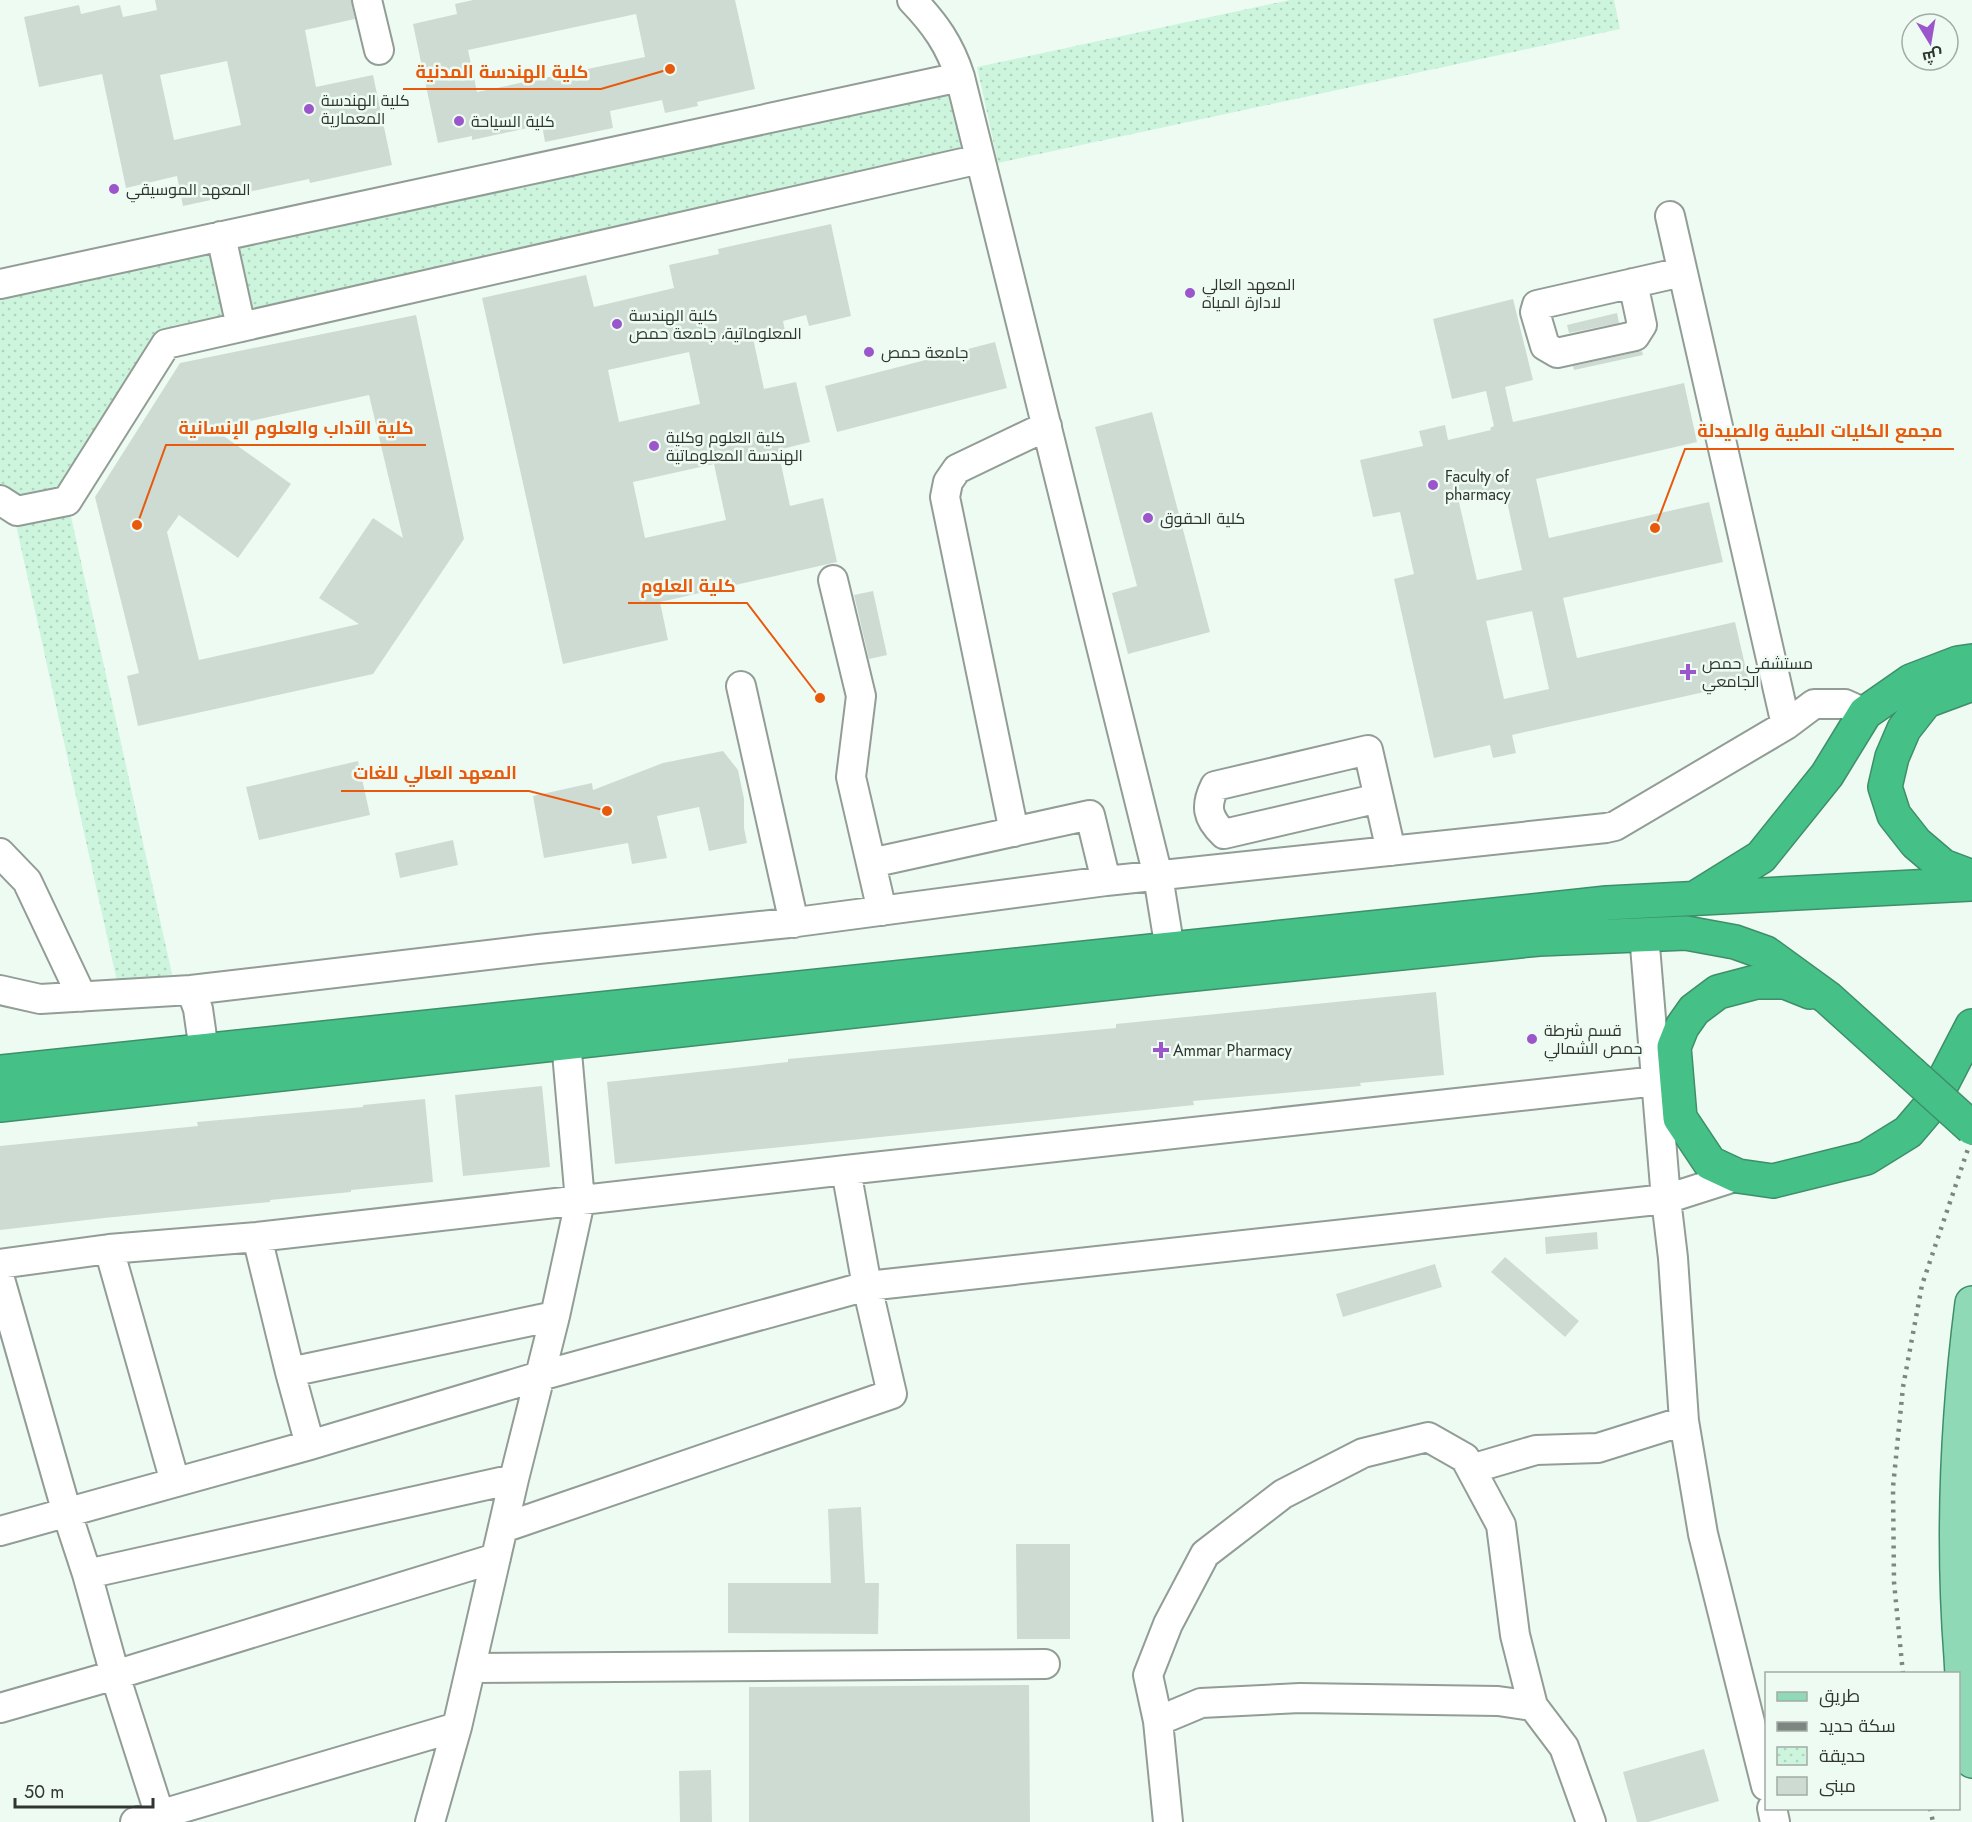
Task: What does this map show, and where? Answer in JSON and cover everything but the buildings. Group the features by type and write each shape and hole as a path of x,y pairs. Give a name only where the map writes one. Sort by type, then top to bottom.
{"highway":[{"path":"1694,899 1761,857 1827,775 1865,713 1911,681 1958,663 1972,661"},
{"path":"1972,684 1926,701 1905,729 1893,757 1885,787 1894,815 1916,843 1944,866 1972,877"},
{"path":"0,1072 1607,903 1972,884"},
{"path":"0,1105 1155,978 1528,940 1686,933 1735,942 1766,953 1828,999 1972,1128"},
{"path":"1828,999 1785,982 1756,982 1718,992 1694,1010 1682,1027 1666,1079 1680,1118 1710,1163 1738,1176 1773,1181 1866,1158 1908,1132 1931,1104 1972,1026"}],"main road":[{"path":"1972,1303 1963,1376 1955,1535 1957,1613 1967,1741 1972,1761"}],"street":[{"path":"368,0 379,50"},
{"path":"912,0 939,31 953,54 960,77 1158,876 1170,950"},
{"path":"0,284 960,77"},
{"path":"0,500 17,512 67,501 166,344 980,159"},
{"path":"1670,216 1786,725"},
{"path":"221,236 241,327"},
{"path":"1633,283 1682,272"},
{"path":"1014,832 945,497 948,482 957,470 1047,426"},
{"path":"833,580 861,696 851,777 882,911"},
{"path":"741,686 794,923"},
{"path":"0,990 40,999 191,990 538,949 794,923 1107,881 1606,828 1615,826 1786,725 1799,713 1814,704 1845,704 1865,713"},
{"path":"1379,798 1224,834 1213,824 1208,800 1215,786 1368,750 1379,798 1391,851"},
{"path":"871,863 1090,815 1107,881"},
{"path":"0,853 27,882 82,997"},
{"path":"1644,934 1666,1079 1666,1199 1673,1258 1684,1421 1703,1534 1765,1778"},
{"path":"191,990 198,1009 204,1051"},
{"path":"430,1822 457,1727 514,1479 555,1316 580,1201 566,1041"},
{"path":"0,1264 110,1249 257,1237 1666,1079"},
{"path":"503,1528 892,1394 867,1286 846,1170"},
{"path":"0,1531 310,1445 540,1376 867,1286 1666,1199 1738,1176"},
{"path":"257,1237 310,1445"},
{"path":"110,1249 175,1482"},
{"path":"0,1279 67,1513 87,1574 152,1820 457,1727"},
{"path":"290,1372 555,1316"},
{"path":"1471,1468 1536,1450 1598,1448 1684,1421"},
{"path":"1168,1822 1158,1721 1148,1675 1168,1624 1205,1554 1282,1494 1363,1453 1428,1437 1466,1458 1501,1525 1515,1635 1533,1706 1563,1747 1591,1822"},
{"path":"87,1574 514,1479"},
{"path":"0,1708 496,1558"},
{"path":"471,1668 1045,1664"},
{"path":"1158,1721 1201,1703 1289,1699 1498,1701 1533,1706"}],"green space":[{"path":"1290,0 1614,0 1620,29 998,163 977,67"},
{"path":"956,86 971,158 247,315 231,243"},
{"path":"219,246 229,317 163,330 64,492 18,503 0,491 0,292"},
{"path":"70,512 172,974 118,986 16,525"}],"railway":[{"path":"1903,1672 1894,1582 1893,1487 1903,1387 1922,1285 1972,1137"},
{"path":"1930,1810 1933,1822"}],"place":[{"name":"كلية الهندسة المدنية","path":"670,69"},
{"name":"كلية الهندسة المعمارية","path":"309,109"},
{"name":"كلية السياحة","path":"459,121"},
{"name":"المعهد الموسيقي","path":"114,189"},
{"name":"المعهد العالي لادارة المياه","path":"1190,293"},
{"name":"كلية الهندسة المعلوماتية، جامعة حمص","path":"617,324"},
{"name":"جامعة حمص","path":"869,352"},
{"name":"كلية العلوم وكلية الهندسة المعلوماتية","path":"654,446"},
{"name":"Faculty of pharmacy","path":"1433,485"},
{"name":"كلية الحقوق","path":"1148,518"},
{"name":"كلية الآداب والعلوم الإنسانية","path":"137,525"},
{"name":"مجمع الكليات الطبية والصيدلة","path":"1655,528"},
{"name":"مستشفى حمص الجامعي","path":"1688,672"},
{"name":"كلية العلوم","path":"820,698"},
{"name":"المعهد العالي للغات","path":"607,811"},
{"name":"قسم شرطة حمص الشمالي","path":"1532,1039"},
{"name":"Ammar Pharmacy","path":"1161,1050"}]}
